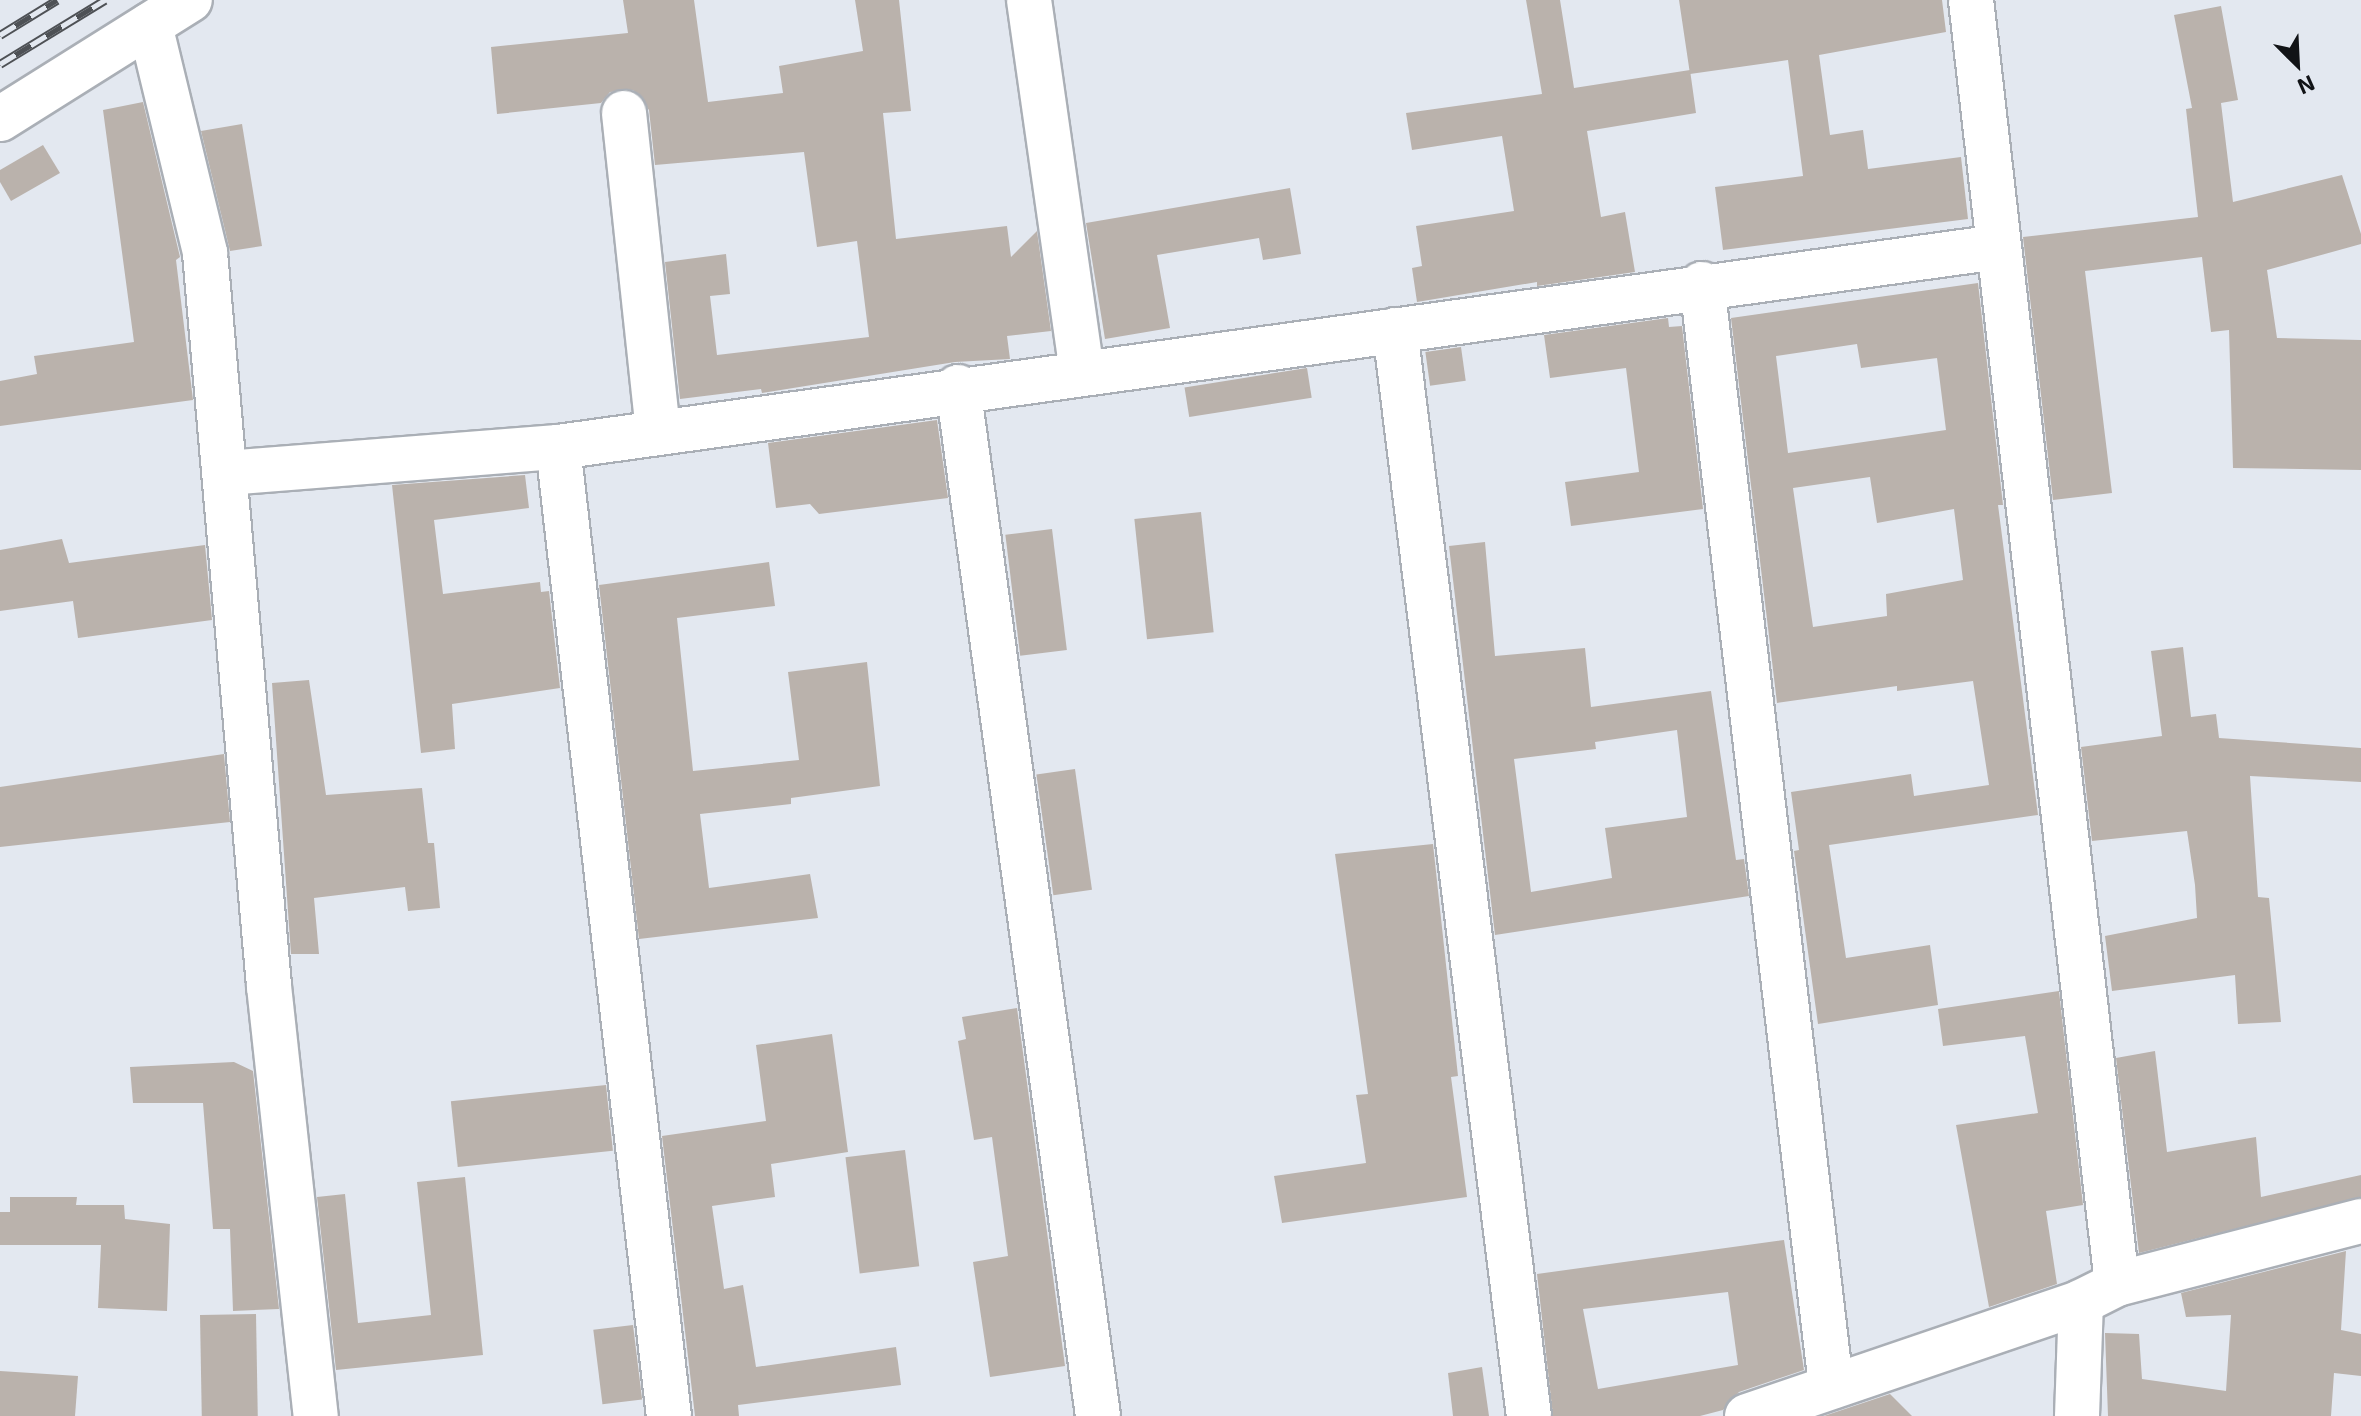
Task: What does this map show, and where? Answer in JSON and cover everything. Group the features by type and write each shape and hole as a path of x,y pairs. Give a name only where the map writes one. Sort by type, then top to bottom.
{"street":[{"path":"0,119 190,0"},
{"path":"1029,0 1082,371"},
{"path":"1971,0 2099,1293 2077,1416"},
{"path":"150,25 205,253 269,986 316,1416"},
{"path":"624,113 658,431"},
{"path":"226,473 558,447 958,387 1395,330 1702,284 1997,247"},
{"path":"1702,284 1831,1386"},
{"path":"1395,330 1529,1416"},
{"path":"958,387 1098,1416"},
{"path":"558,447 669,1416"},
{"path":"1747,1416 2099,1293 2361,1221"}],"building":[{"path":"623,0 694,0 708,102 783,93 779,66 863,51 855,0 899,0 911,111 883,113 896,239 1007,226 1011,257 1037,231 1051,331 1007,336 1010,359 955,362 762,393 761,389 680,399 665,262 726,254 730,294 710,296 717,355 869,337 857,241 817,247 804,152 655,165 649,110 633,90 610,92 601,103 497,114 491,47 628,33"},
{"path":"1526,0 1560,0 1574,88 1690,70 1696,113 1587,131 1601,217 1625,212 1635,272 1537,286 1537,282 1417,302 1412,268 1422,266 1416,226 1514,211 1502,136 1412,150 1406,113 1542,94"},
{"path":"1679,0 1942,0 1946,32 1819,55 1830,135 1863,130 1868,169 1961,157 1968,219 1723,250 1715,187 1803,176 1788,60 1690,74"},
{"path":"2221,6 2238,100 2221,103 2233,202 2342,175 2361,234 2361,244 2267,270 2277,338 2361,340 2361,470 2233,468 2229,330 2211,332 2202,257 2085,271 2112,493 2053,500 2023,237 2198,217 2186,109 2192,108 2174,15"},
{"path":"143,102 180,257 176,260 193,400 0,426 0,381 37,374 34,356 134,342 103,110"},
{"path":"242,124 262,246 230,251 201,131"},
{"path":"43,145 60,173 11,201 0,182 0,170"},
{"path":"1290,188 1301,254 1263,260 1259,238 1157,255 1170,328 1105,339 1086,223"},
{"path":"1978,283 2003,505 1998,505 2038,815 1829,845 1846,958 1930,945 1938,1005 1818,1024 1794,851 1799,850 1791,792 1911,774 1914,796 1989,785 1973,681 1897,691 1897,686 1777,703 1731,318","holes":["1857,344 1861,368 1937,358 1946,430 1788,453 1776,356","1870,477 1877,523 1954,509 1963,580 1886,594 1887,616 1813,627 1793,488"]},
{"path":"1668,318 1669,327 1682,326 1703,509 1571,526 1565,482 1639,472 1626,368 1550,378 1544,335"},
{"path":"1461,347 1466,381 1430,386 1425,352"},
{"path":"1307,368 1312,398 1189,417 1185,387"},
{"path":"937,420 948,498 819,514 810,504 776,508 768,443"},
{"path":"525,475 529,508 434,520 443,594 540,582 541,592 549,591 560,688 452,704 455,749 421,753 392,485"},
{"path":"1201,512 1214,632 1147,639 1134,519"},
{"path":"1052,529 1067,650 1020,656 1005,535"},
{"path":"62,539 69,563 205,545 212,620 78,638 73,601 0,611 0,550"},
{"path":"1485,542 1495,656 1585,648 1591,707 1711,691 1736,860 1744,859 1749,896 1495,935 1449,546","holes":["1677,730 1687,817 1605,828 1612,878 1531,892 1514,759 1596,749 1595,742"]},
{"path":"769,562 775,606 677,618 693,771 799,760 788,672 867,662 880,786 791,798 791,804 700,814 709,888 810,874 818,918 639,939 599,585"},
{"path":"2183,647 2191,717 2216,714 2219,738 2361,748 2361,782 2250,776 2258,897 2269,898 2281,1022 2238,1024 2235,975 2112,991 2105,936 2197,918 2195,885 2187,831 2092,841 2081,747 2162,736 2151,651"},
{"path":"309,680 326,795 422,788 428,843 434,843 440,908 408,911 405,887 314,898 319,954 291,954 272,683"},
{"path":"224,754 230,822 0,847 0,787"},
{"path":"1075,769 1092,890 1053,895 1036,774"},
{"path":"1433,844 1458,1076 1451,1077 1467,1197 1282,1223 1274,1176 1366,1163 1356,1095 1368,1094 1335,854"},
{"path":"2059,991 2083,1205 2046,1211 2057,1284 1989,1307 1956,1125 2038,1113 2025,1036 1943,1046 1938,1009"},
{"path":"1017,1008 1065,1366 990,1377 973,1262 1008,1256 992,1137 974,1140 958,1041 966,1039 962,1017"},
{"path":"832,1034 848,1152 771,1164 775,1197 712,1206 724,1289 743,1285 756,1367 896,1347 901,1385 738,1405 739,1416 695,1416 662,1136 766,1121 756,1045"},
{"path":"2155,1051 2167,1152 2256,1137 2261,1197 2361,1175 2361,1197 2139,1253 2116,1058"},
{"path":"234,1062 253,1071 279,1309 233,1311 230,1229 213,1229 203,1103 133,1103 130,1067"},
{"path":"606,1085 613,1151 458,1167 451,1101"},
{"path":"905,1150 919,1266 860,1273 845,1157"},
{"path":"465,1177 483,1355 336,1370 317,1197 345,1194 358,1323 431,1315 417,1182"},
{"path":"10,1197 77,1197 76,1205 124,1205 125,1219 170,1224 167,1311 98,1308 101,1245 0,1245 0,1212 10,1212"},
{"path":"1784,1240 1804,1370 1739,1392 1723,1410 1700,1416 1553,1416 1537,1274","holes":["1728,1292 1738,1365 1598,1389 1583,1309"]},
{"path":"2346,1251 2341,1330 2361,1334 2361,1376 2334,1373 2331,1416 2108,1416 2105,1333 2139,1334 2142,1379 2226,1391 2231,1315 2186,1317 2181,1293"},
{"path":"256,1314 258,1416 202,1416 200,1315"},
{"path":"633,1325 642,1399 602,1404 593,1330"},
{"path":"1482,1367 1489,1416 1453,1416 1448,1373"},
{"path":"0,1371 78,1376 75,1416 0,1416"},
{"path":"1890,1394 1912,1416 1824,1416"}],"railway":[{"path":"0,35 57,0"},
{"path":"0,64 105,0"}]}
